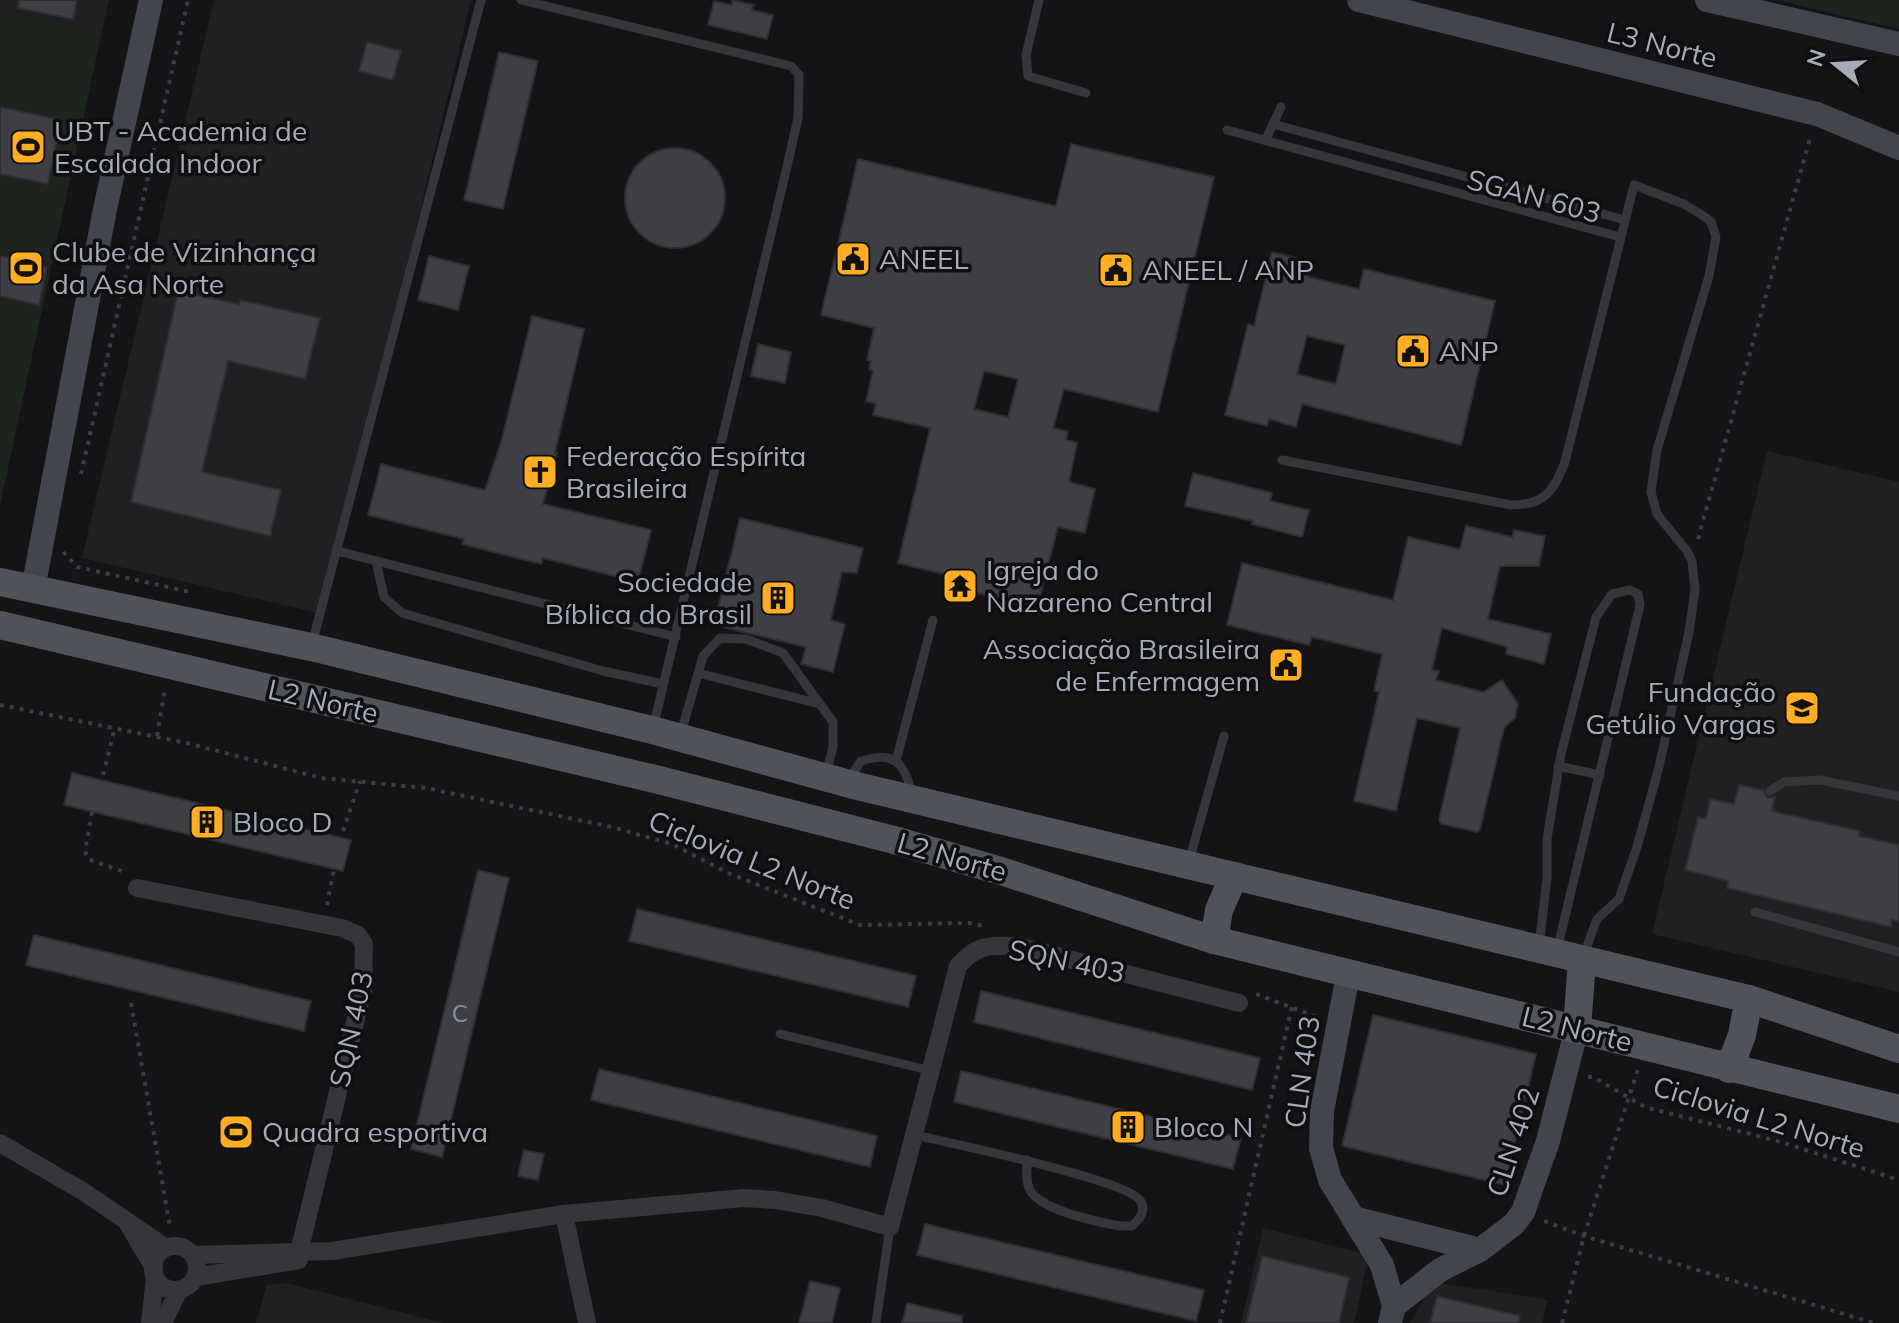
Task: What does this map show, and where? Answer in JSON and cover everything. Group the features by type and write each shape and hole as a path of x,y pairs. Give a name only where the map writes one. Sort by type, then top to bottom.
{"main road":[{"name":"L2 Norte","path":"0,582 311,647 652,730 836,781 1749,999 1899,1049"},
{"name":"L2 Norte","path":"0,625 655,779 894,840 1214,940 1899,1109"},
{"path":"1214,940 1219,910 1234,876"},
{"path":"1559,955 1577,1028"},
{"path":"1729,1069 1742,1035 1749,999"}],"street":[{"path":"33,589 105,209 151,0"},
{"name":"L3 Norte","path":"1359,0 1817,114 1899,148"},
{"name":"L3 Norte","path":"1707,0 1899,44"},
{"name":"SQN 403","path":"137,888 323,924 358,935 364,944 366,970 360,1005 299,1256"},
{"name":"SQN 403","path":"890,1227 958,966 971,952 991,945 1018,946 1244,997"},
{"name":"CLN 403","path":"1348,975 1322,1111 1321,1148 1330,1180 1382,1265 1392,1314"},
{"name":"CLN 402","path":"1392,1314 1440,1270 1480,1250 1514,1224 1523,1212 1548,1141 1577,1028"},
{"path":"1,1145 84,1192 170,1247"},
{"path":"163,1323 179,1290 196,1277 299,1256 564,1214 744,1198 822,1208 890,1227"},
{"path":"564,1214 587,1323"},
{"path":"124,1218 161,1284 179,1290"},
{"path":"1353,1218 1480,1250"},
{"path":"150,1323 154,1272 159,1253 181,1246 197,1262 196,1277"},
{"path":"193,1255 299,1256"}],"lane":[{"path":"311,647 481,0"},
{"path":"521,0 791,66 799,75 795,131 652,730"},
{"path":"1039,3 1026,55 1028,76 1086,93"},
{"path":"1266,139 1281,107"},
{"name":"SGAN 603","path":"1227,130 1620,237 1625,220 1273,124"},
{"path":"1559,955 1619,899 1658,771 1689,632 1695,590 1692,561 1657,514 1651,492 1657,450 1709,276 1716,237 1711,222 1705,217 1684,204 1634,185 1625,220"},
{"path":"1282,460 1511,505 1527,505 1543,498 1554,488 1565,462 1620,237"},
{"path":"337,551 676,637"},
{"path":"376,561 384,597 402,613 603,671 663,684"},
{"path":"1630,590 1638,594 1640,605 1559,955 1547,878 1547,839 1558,766 1596,617 1612,594 1630,590"},
{"path":"896,761 933,620"},
{"path":"680,738 703,656 720,638 746,639 783,653 833,722 836,781"},
{"path":"698,673 820,704"},
{"path":"1188,865 1224,736"},
{"path":"836,781 861,761 878,756 896,761 908,772 913,799"},
{"path":"1558,766 1600,775"},
{"path":"1770,791 1796,779 1820,780 1899,796"},
{"path":"1755,912 1899,952"},
{"path":"780,1034 932,1071"},
{"path":"915,1135 1027,1160 1123,1190 1139,1200 1143,1206 1142,1214 1132,1226 1102,1222 1051,1206 1032,1194 1027,1184 1027,1160"},
{"name":"SQN 403","path":"876,1323 890,1227"}],"path":[{"path":"80,476 188,0"},
{"path":"1692,561 1817,114"},
{"path":"63,552 77,567 186,591"},
{"path":"157,736 168,665"},
{"name":"Ciclovia L2 Norte","path":"0,705 157,736 321,778 426,788 612,827 672,844 728,873 860,925 969,923 997,930"},
{"path":"103,775 115,727"},
{"path":"343,831 360,781"},
{"path":"92,812 86,835 88,859 130,873 137,888"},
{"path":"323,924 334,869"},
{"path":"1244,997 1292,1006 1314,1016 1321,1030 1335,1036"},
{"path":"131,1003 170,1247"},
{"path":"1220,1323 1292,1006"},
{"path":"1562,1323 1584,1236 1646,1046"},
{"name":"Ciclovia L2 Norte","path":"1565,1078 1593,1077 1645,1107 1781,1142 1899,1180"},
{"path":"1523,1212 1584,1236 1874,1323"}],"shaded area":[{"path":"0,0 109,0 102,31 0,9"},
{"path":"214,0 471,0 323,614 82,558"},
{"path":"1776,0 1899,0 1899,29"},
{"name":"Clube de Vizinhança da Asa Norte","path":"0,9 102,31 0,505"},
{"name":"Fundação Getúlio Vargas","path":"1767,451 1899,482 1899,992 1652,934"},
{"path":"1263,1228 1369,1255 1354,1323 1241,1323"},
{"path":"1434,1282 1548,1300 1542,1323 1410,1323"},
{"path":"286,1283 444,1323 256,1323 267,1285"}],"building":[{"path":"19,0 77,0 73,19 18,8"},
{"path":"732,0 754,5 752,10 773,15 767,39 708,25 714,1 732,5"},
{"path":"367,42 401,51 393,80 359,71"},
{"path":"499,52 538,61 503,209 464,200"},
{"name":"UBT - Academia de Escalada Indoor","path":"0,107 61,120 48,184 0,174"},
{"path":"1071,144 1214,177 1158,412 1064,389 1053,428 1068,431 1066,440 1077,443 1069,482 1095,489 1085,533 1058,527 1037,608 969,591 972,581 898,563 930,428 873,415 876,404 866,401 873,371 869,370 871,361 867,360 874,328 821,315 858,159 1056,206","holes":["984,371 1018,379 1008,417 974,409"]},
{"path":"675,148 694,152 711,162 721,179 725,198 721,217 711,234 694,244 675,248 656,244 639,234 629,217 625,198 629,179 639,162 656,152"},
{"name":"ANP","path":"1272,252 1312,262 1308,277 1359,289 1364,269 1495,301 1461,445 1302,404 1296,427 1269,419 1267,426 1225,415 1248,324 1254,326","holes":["1307,336 1345,345 1336,384 1297,374"]},
{"path":"0,256 47,267 39,305 0,296"},
{"path":"429,256 469,266 458,310 418,300"},
{"path":"178,291 239,304 240,300 320,318 305,379 228,361 202,472 281,490 270,536 131,502"},
{"path":"532,316 584,329 543,504 651,530 638,582 543,558 541,564 462,544 464,539 368,515 381,464 485,490 502,439"},
{"path":"758,344 791,352 785,383 751,376"},
{"path":"1193,473 1272,493 1270,501 1309,510 1302,537 1252,524 1253,521 1185,506"},
{"name":"Sociedade Bíblica do Brasil","path":"740,518 863,548 857,573 842,572 831,620 845,624 833,672 801,664 806,647 714,625"},
{"path":"1466,526 1512,537 1514,530 1545,536 1539,566 1500,566 1488,619 1551,634 1544,664 1506,654 1507,647 1442,628 1432,670 1439,671 1436,680 1483,692 1502,680 1518,704 1515,718 1504,728 1480,830 1477,832 1441,824 1439,820 1460,728 1417,718 1396,811 1354,801 1379,692 1374,691 1382,654 1312,637 1309,645 1227,625 1242,563 1393,600 1408,537 1460,549"},
{"name":"Bloco D","path":"72,773 351,840 343,871 64,805"},
{"path":"1739,785 1763,790 1767,798 1775,797 1772,811 1860,831 1859,836 1899,845 1899,922 1892,920 1891,927 1727,888 1728,881 1685,870 1698,817 1706,819 1710,799 1734,804"},
{"path":"478,870 509,878 442,1157 411,1149"},
{"path":"637,909 916,976 908,1007 629,941"},
{"path":"34,935 311,1001 304,1031 26,965"},
{"path":"981,991 1260,1058 1252,1090 974,1022"},
{"path":"1373,1015 1536,1054 1505,1185 1342,1146"},
{"path":"599,1069 877,1136 870,1167 591,1100"},
{"name":"Bloco N","path":"961,1071 1241,1138 1233,1169 954,1102"},
{"path":"524,1150 544,1154 538,1180 518,1176"},
{"path":"925,1224 1204,1290 1196,1321 917,1255"},
{"path":"1262,1256 1348,1277 1339,1323 1246,1323"},
{"path":"810,1281 840,1288 832,1323 799,1323"},
{"path":"1437,1296 1520,1316 1519,1323 1430,1323"},
{"path":"907,1303 962,1316 962,1323 902,1323"}],"place":[{"name":"UBT - Academia de Escalada Indoor","path":"28,147"},
{"name":"ANEEL","path":"853,259"},
{"name":"Clube de Vizinhança da Asa Norte","path":"26,268"},
{"name":"ANEEL / ANP","path":"1116,270"},
{"name":"ANP","path":"1413,351"},
{"name":"Federação Espírita Brasileira","path":"540,472"},
{"name":"Igreja do Nazareno Central","path":"960,586"},
{"name":"Sociedade Bíblica do Brasil","path":"778,598"},
{"name":"Associação Brasileira de Enfermagem","path":"1286,665"},
{"name":"Fundação Getúlio Vargas","path":"1802,708"},
{"name":"Bloco D","path":"207,822"},
{"name":"Bloco N","path":"1128,1127"},
{"name":"Quadra esportiva","path":"236,1132"}]}
